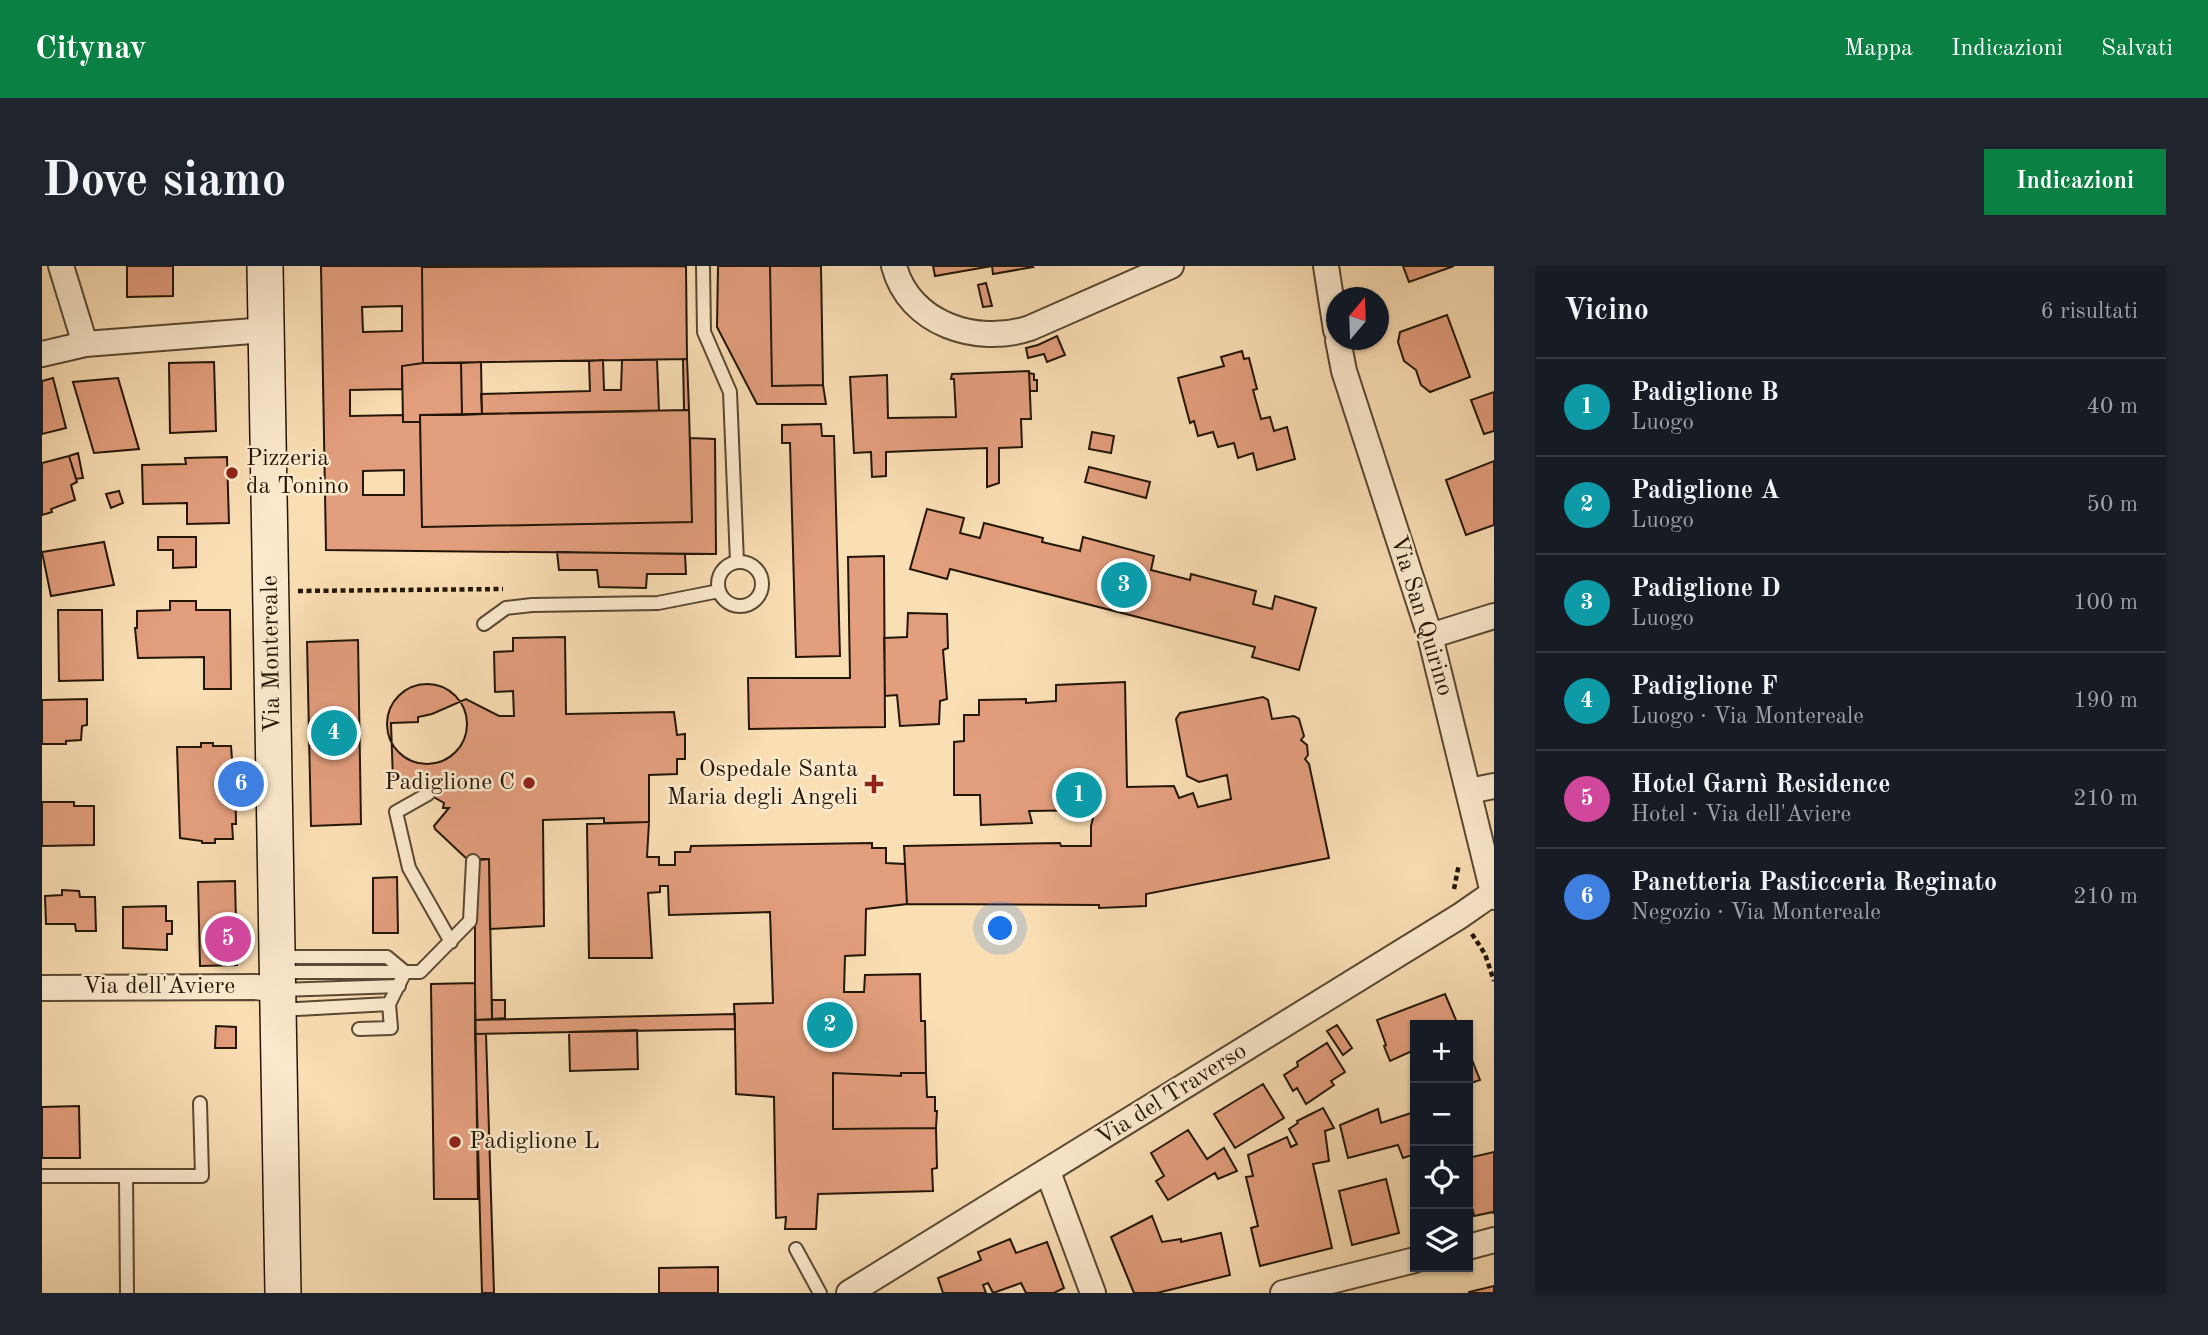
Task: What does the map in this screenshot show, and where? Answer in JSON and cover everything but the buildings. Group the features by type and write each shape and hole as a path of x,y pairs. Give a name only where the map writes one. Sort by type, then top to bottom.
{"main road":[{"name":"Via Montereale","path":"265,266 283,1293"}],"street":[{"path":"61,266 85,344"},
{"path":"894,266 906,296 920,309 949,326 968,333 991,336 1030,328 1171,266"},
{"path":"1326,266 1329,287"},
{"path":"42,354 85,344 266,330"},
{"name":"Via San Quirino","path":"1340,350 1344,372 1430,636 1494,895"},
{"path":"1430,636 1494,616"},
{"path":"1469,791 1494,786"},
{"name":"Via del Traverso","path":"849,1293 1494,895"},
{"name":"Via dell'Aviere","path":"42,988 256,987 277,982"},
{"path":"1048,1172 1093,1293"},
{"path":"1473,1246 1494,1241"},
{"path":"1283,1293 1410,1261"}],"lane":[{"path":"703,266 704,332 730,392 737,562"},
{"path":"737,562 744,562 757,569 762,582 760,595 750,605 735,606 728,603 719,591 719,576 737,562"},
{"path":"484,624 506,608 532,605 658,603 719,591"},
{"path":"428,794 396,812 409,868 451,942"},
{"path":"277,982 420,972 470,921 473,861"},
{"path":"359,1029 391,1028 389,1004 405,972"},
{"path":"277,982 398,986"},
{"path":"277,982 389,1004"},
{"path":"42,1175 202,1176 200,1103"},
{"path":"126,1176 127,1293"},
{"path":"796,1249 820,1293"}],"path":[{"path":"298,591 504,589"},
{"path":"1457,855 1460,867 1452,897 1460,916 1485,954 1494,981"}],"place":[{"name":"Pizzeria da Tonino","path":"232,473"},
{"name":"Padiglione D","path":"1124,585"},
{"name":"Padiglione F","path":"334,733"},
{"name":"Padiglione C","path":"529,783"},
{"name":"Panetteria Pasticceria Reginato","path":"241,784"},
{"name":"Ospedale Santa Maria degli Angeli","path":"874,784"},
{"name":"Padiglione B","path":"1079,795"},
{"name":"Hotel Garnì Residence","path":"228,939"},
{"name":"Padiglione A","path":"830,1025"},
{"name":"Padiglione L","path":"455,1142"}]}
